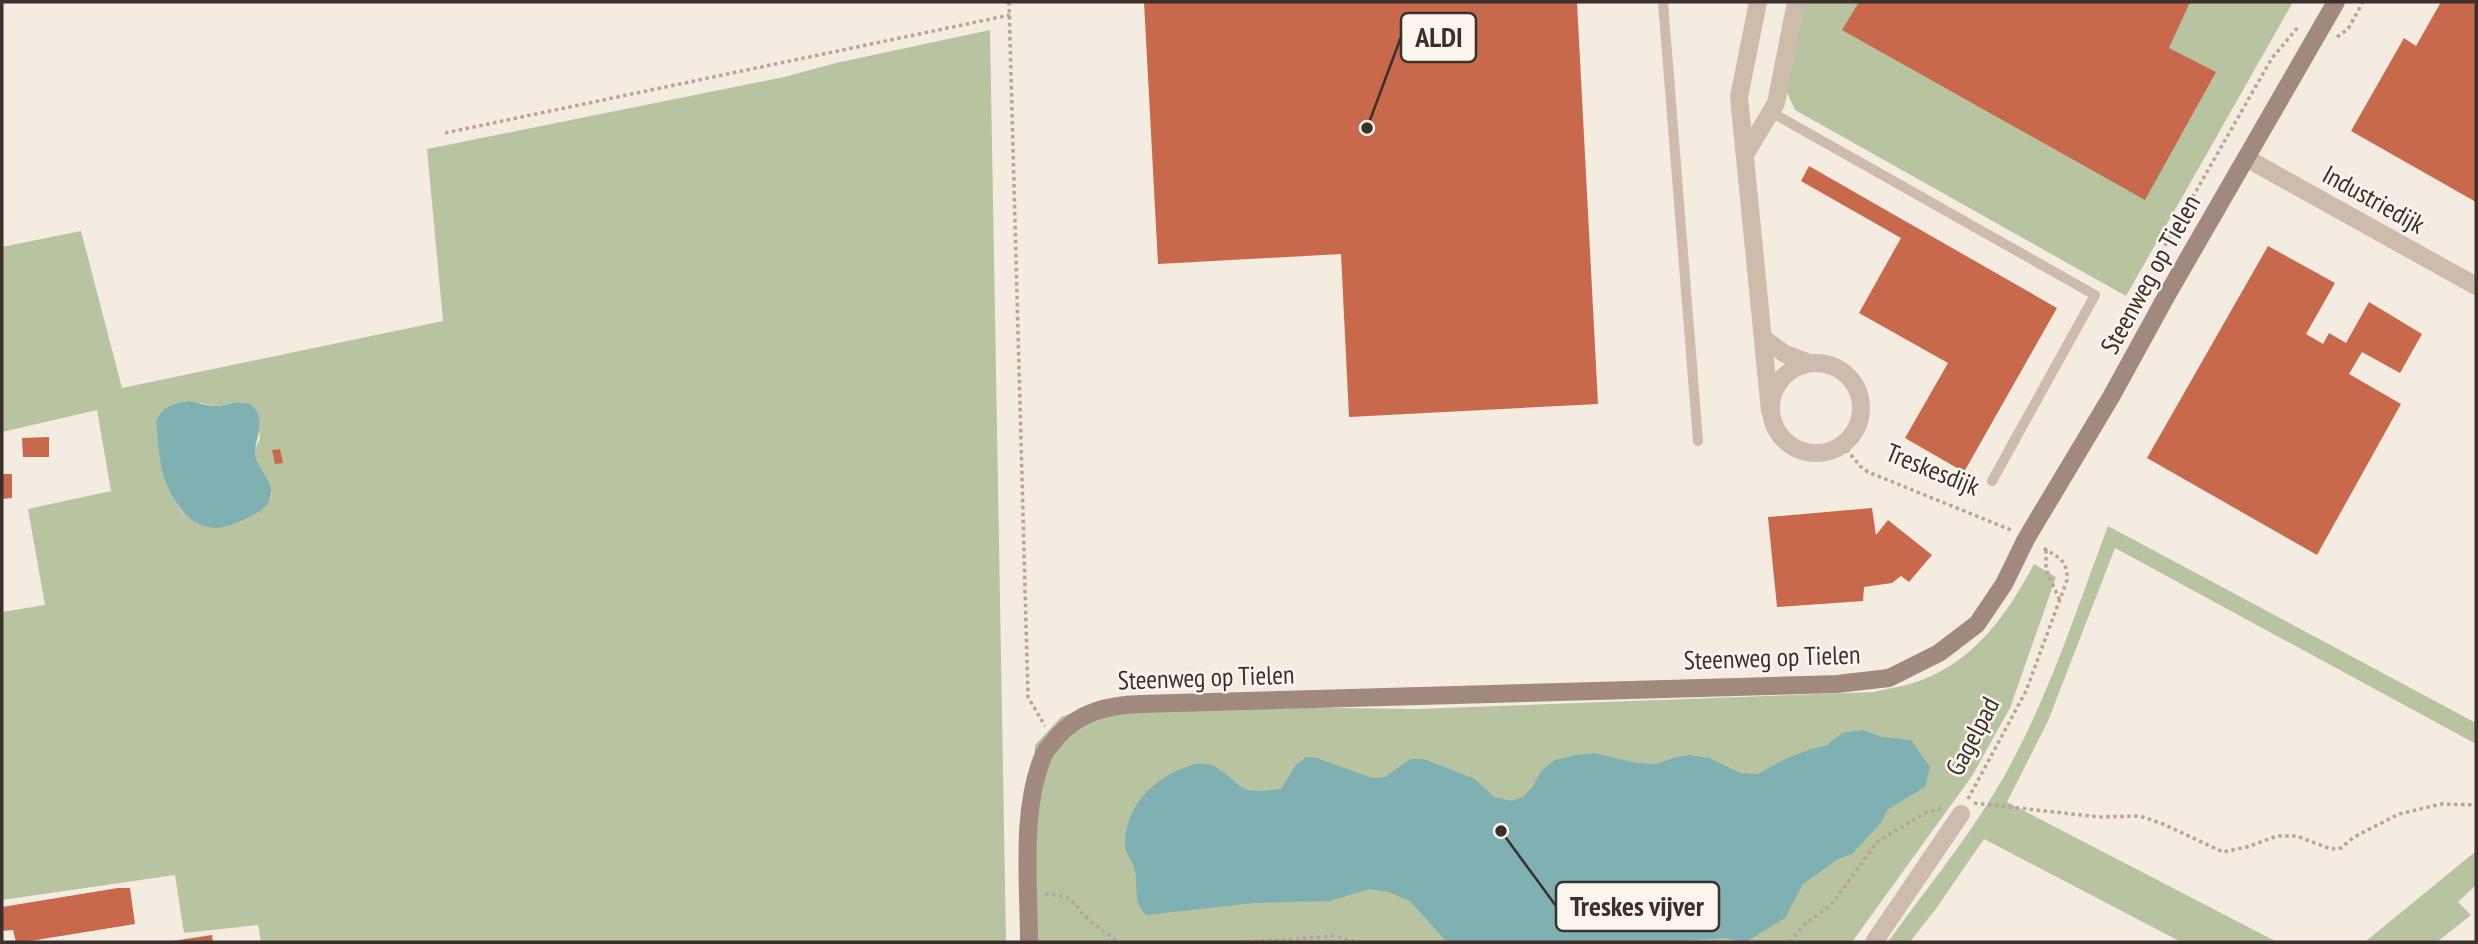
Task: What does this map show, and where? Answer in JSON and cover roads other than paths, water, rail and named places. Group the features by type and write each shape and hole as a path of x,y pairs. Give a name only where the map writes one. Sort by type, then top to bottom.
{"street":[{"path":"1758,2 1739,97 1770,411"},
{"path":"1745,155 1776,103 1797,2"},
{"name":"Steenweg op Tielen","path":"1029,942 1029,806 1045,752 1063,730 1100,709 1140,704 1837,684 1889,677 1940,653 1977,624 2004,584 2026,539 2111,397 2336,2"},
{"name":"Industriedijk","path":"2246,158 2476,286"},
{"name":"Treskesdijk","path":"1763,338 1785,354 1809,363 1835,367 1846,374 1854,385 1861,410 1852,435 1842,444 1817,453 1803,451 1791,445 1781,436 1770,411"},
{"path":"1770,411 1776,385 1785,374 1809,363"},
{"name":"Gagelpad","path":"1874,942 1960,806"}],"lane":[{"path":"1663,2 1698,441"},
{"path":"1770,112 2095,295 1992,481"}],"water":[{"path":"189,401 215,406 243,402 256,410 259,426 255,456 271,493 268,503 256,514 236,523 211,528 192,520 183,512 170,492 163,473 156,422 161,413 169,407"},
{"path":"1862,730 1882,737 1911,740 1930,767 1925,787 1888,809 1880,824 1852,854 1838,859 1803,884 1785,918 1746,942 1725,938 1664,942 1447,942 1410,901 1389,892 1369,889 1330,901 1254,903 1146,915 1139,905 1135,870 1125,846 1130,818 1144,795 1166,777 1192,765 1202,764 1218,768 1242,787 1260,791 1281,789 1295,766 1306,757 1317,758 1372,778 1385,777 1410,759 1424,759 1475,779 1494,797 1512,801 1523,797 1541,771 1555,760 1577,755 1595,753 1635,763 1656,764 1689,755 1709,758 1740,773 1758,774 1785,759 1826,746 1842,733"}],"place":[{"name":"ALDI","path":"1367,128"},
{"name":"Treskes vijver","path":"1501,831"}]}
